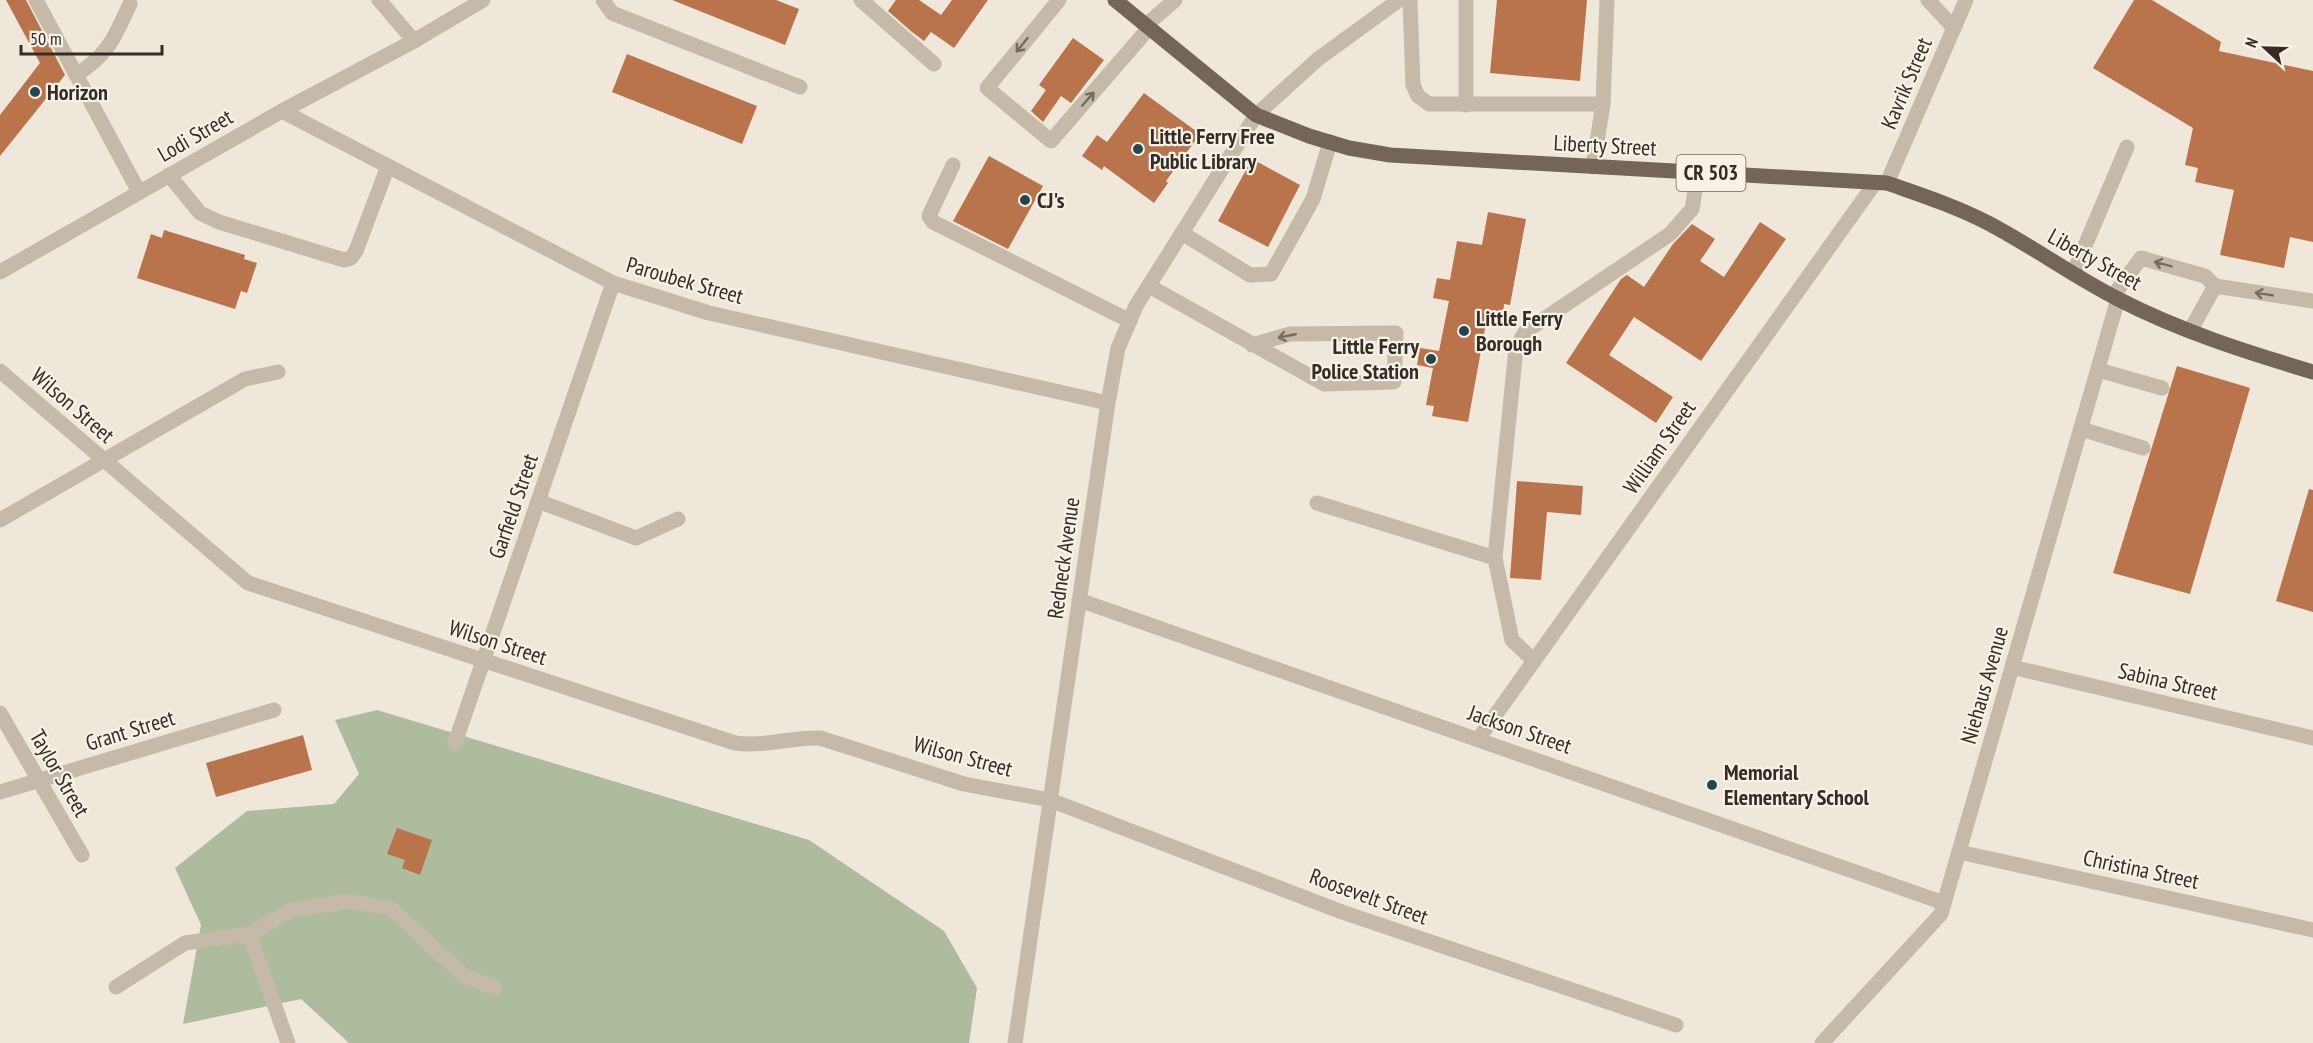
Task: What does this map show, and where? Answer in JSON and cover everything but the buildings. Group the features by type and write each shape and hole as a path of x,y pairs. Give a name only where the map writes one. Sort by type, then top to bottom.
{"main road":[{"name":"Liberty Street","path":"1115,0 1256,115 1330,142 1390,155 1881,183 1954,207 1990,224 2116,298 2190,331 2313,372"}],"street":[{"path":"36,0 139,192"},
{"path":"379,0 414,41"},
{"name":"Lodi Street","path":"0,272 282,111 414,41 483,0"},
{"path":"603,0 612,13 631,22 800,87"},
{"path":"861,0 934,64"},
{"path":"1059,0 987,88 1051,141 1147,26 1175,0"},
{"name":"Redneck Avenue","path":"1015,1043 1108,403 1118,348 1149,286 1256,115 1318,59 1399,0"},
{"path":"1410,0 1413,85 1418,96 1429,104 1603,104"},
{"path":"1466,0 1466,105"},
{"path":"1593,166 1603,104 1607,0"},
{"path":"1928,0 1954,27"},
{"name":"Kavrik Street","path":"1881,183 1966,0"},
{"path":"76,75 99,60 113,40 129,1"},
{"name":"Paroubek Street","path":"282,111 613,283 710,313 1108,403"},
{"path":"1182,233 1250,275 1271,274 1312,199 1330,142"},
{"path":"2073,274 2127,147"},
{"path":"952,165 929,216 933,222 1130,321"},
{"path":"169,175 200,213 219,222 344,260 351,258 356,251 388,166"},
{"path":"1534,661 1512,640 1495,558 1516,348 1525,332 1670,234 1692,209 1698,172"},
{"name":"William Street","path":"1479,738 1881,183"},
{"path":"2116,298 2141,258 2205,276 2215,286 2313,301"},
{"name":"Garfield Street","path":"455,743 613,283"},
{"path":"1149,286 1252,345 1324,384 1394,382 1396,333 1290,334 1252,345"},
{"path":"2190,331 2215,286"},
{"name":"Niehaus Avenue","path":"1822,1043 1941,914 2098,370 2116,298"},
{"path":"2098,370 2162,388"},
{"name":"Wilson Street","path":"0,371 102,461 248,582 735,743 755,746 803,738 820,738 964,784 1050,800"},
{"path":"0,520 245,379 278,372"},
{"path":"2081,429 2143,448"},
{"path":"538,501 636,538 678,519"},
{"path":"1317,502 1495,558"},
{"name":"Jackson Street","path":"1079,600 1479,738 1944,903"},
{"name":"Sabina Street","path":"2012,668 2313,738"},
{"name":"Grant Street","path":"0,792 274,710"},
{"name":"Taylor Street","path":"0,713 82,855"},
{"name":"Roosevelt Street","path":"1050,800 1342,912 1676,1025"},
{"name":"Christina Street","path":"1959,852 2313,930"},
{"path":"116,987 185,943 249,934 292,910 349,901 392,909 463,975 495,988"},
{"path":"249,934 288,1043"}],"green space":[{"path":"377,710 809,840 944,931 977,988 969,1043 349,1043 301,999 183,1024 201,925 175,868 247,811 334,804 359,774 335,720"}],"place":[{"name":"Horizon","path":"35,92"},
{"name":"Little Ferry Free Public Library","path":"1138,149"},
{"name":"CJ's","path":"1025,200"},
{"name":"Little Ferry Borough","path":"1464,331"},
{"name":"Little Ferry Police Station","path":"1431,359"},
{"name":"Memorial Elementary School","path":"1712,785"}]}
